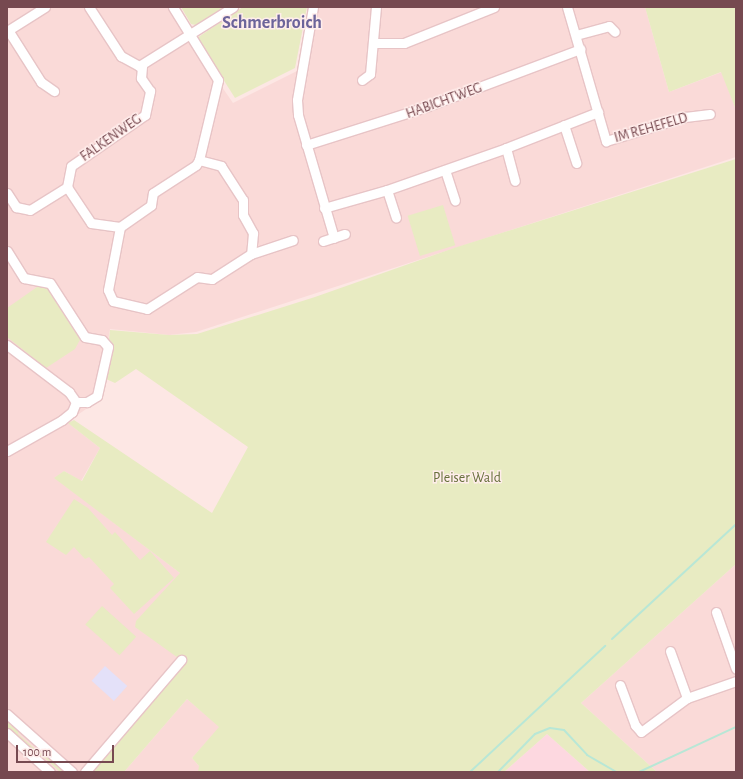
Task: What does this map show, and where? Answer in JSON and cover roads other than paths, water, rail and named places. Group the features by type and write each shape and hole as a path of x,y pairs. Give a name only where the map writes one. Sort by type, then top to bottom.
{"street":[{"path":"45,7 7,31 41,82 54,91"},
{"path":"89,7 121,56 131,64 142,66 233,7"},
{"path":"7,193 16,207 30,210 66,187 91,223 120,227 151,205 153,193 196,165 199,160 218,80 173,7"},
{"path":"313,7 297,100 306,146 334,238"},
{"path":"362,80 370,74 374,43 376,7"},
{"path":"374,43 404,43 494,7"},
{"name":"IM REHEFELD","path":"567,7 606,141 685,117 710,114"},
{"path":"576,35 609,26 615,32"},
{"name":"HABICHTWEG","path":"306,146 426,108 580,50"},
{"name":"FALKENWEG","path":"66,187 71,166 145,115 150,91 141,78 142,66"},
{"path":"323,204 388,190 506,148 598,112"},
{"path":"564,125 576,163"},
{"path":"506,148 515,181"},
{"path":"199,160 221,166 243,200 243,215 253,233 251,254"},
{"path":"445,170 455,200"},
{"path":"388,190 396,218"},
{"path":"120,227 108,290 113,302 147,309 197,277 212,279 251,254 293,240"},
{"path":"323,240 345,234"},
{"path":"7,251 24,278 50,283 85,337 102,340 108,347 97,396 87,402 76,402"},
{"path":"7,345 69,392 76,402"},
{"path":"7,451 62,420 72,412 76,402"},
{"path":"716,612 736,669"},
{"path":"670,651 687,698"},
{"path":"85,772 181,660"},
{"path":"620,685 635,725 641,732 687,698 736,681"},
{"path":"7,714 72,772"},
{"path":"7,733 50,772"}],"waterway":[{"path":"612,639 736,524"},
{"path":"470,772 605,646"},
{"path":"639,772 736,727"},
{"path":"498,772 535,734 550,728 564,730 587,755 616,772"}],"district":[{"name":"Schmerbroich","path":"272,23"}],"park label":[{"name":"Pleiser Wald","path":"467,478"}]}
